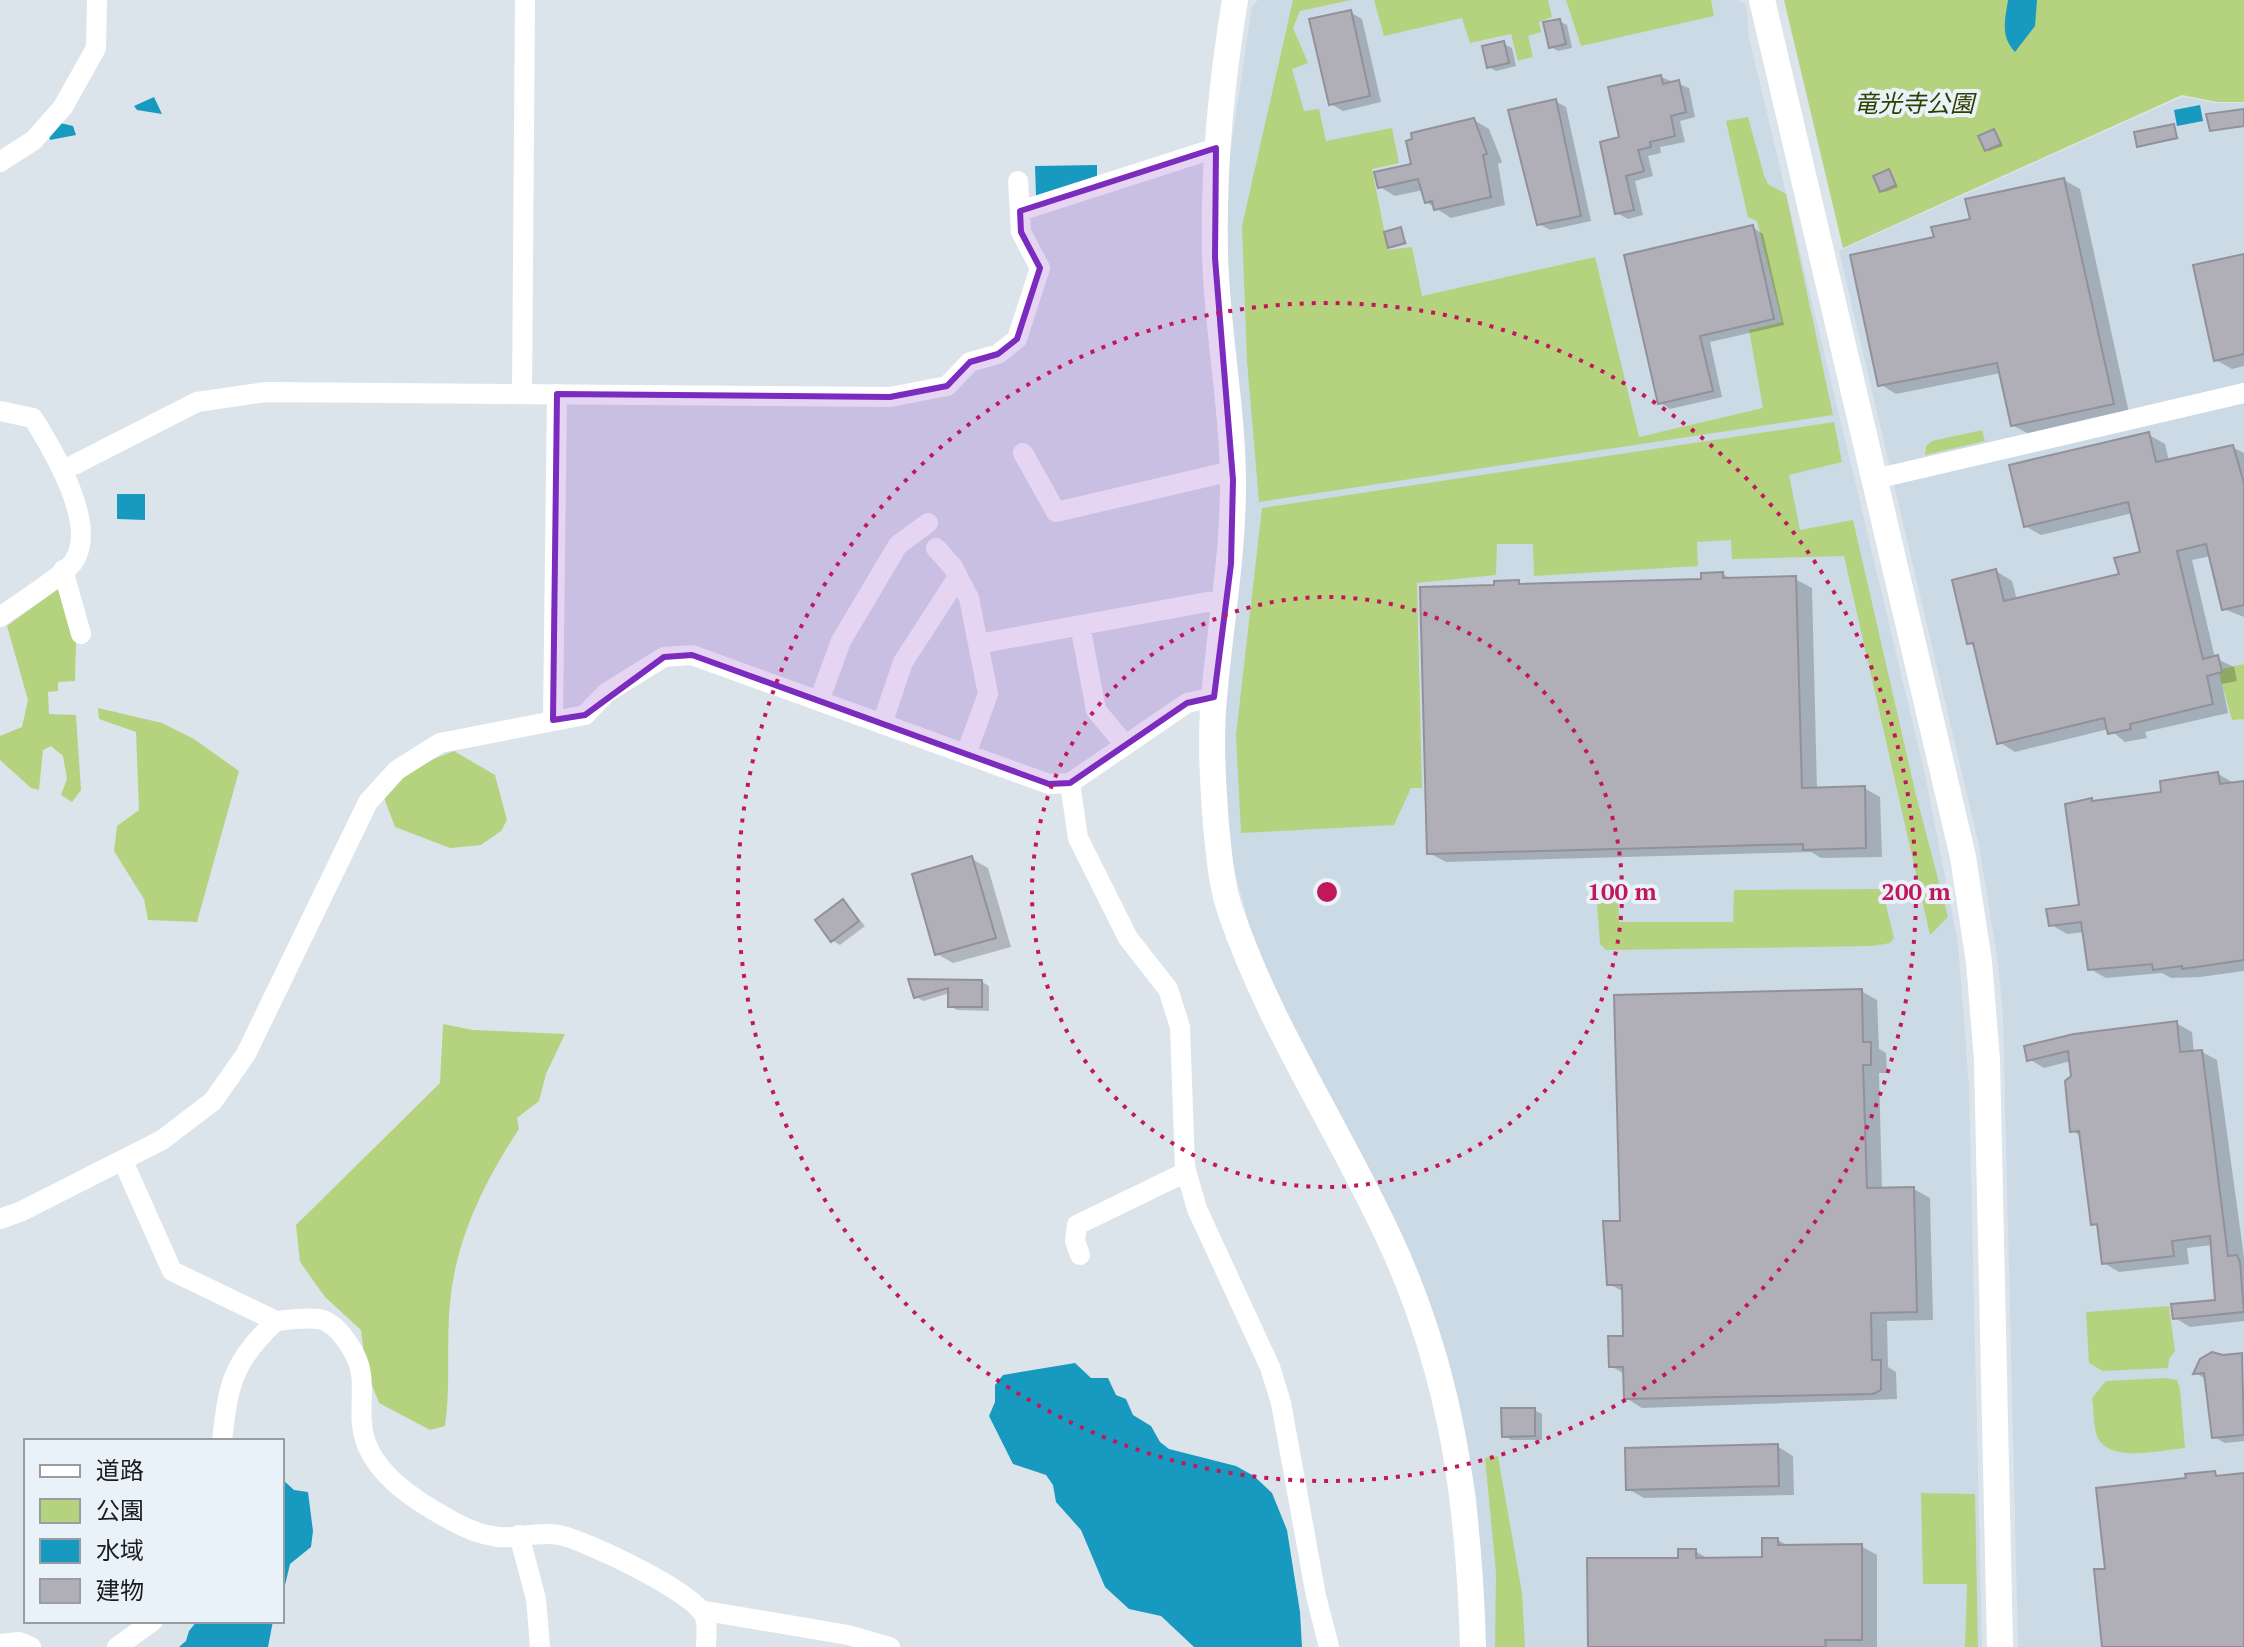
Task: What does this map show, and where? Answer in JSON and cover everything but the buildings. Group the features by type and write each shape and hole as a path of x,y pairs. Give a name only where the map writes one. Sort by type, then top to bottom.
{"street":[{"path":"0,162 34,140 63,107 96,48 97,0"},
{"path":"522,394 525,0"},
{"path":"1235,0 1216,148 1215,258 1232,471 1231,564 1214,697 1212,775 1218,847 1229,906 1259,981 1391,1242 1436,1360 1462,1477 1470,1558 1473,1647"},
{"path":"1762,0 1963,857 1979,962 1987,1060 2000,1647"},
{"path":"1020,211 1216,148"},
{"path":"64,470 197,402 266,392 890,397 947,386 970,362 998,354 1017,339 1040,268 1021,232 1018,181"},
{"path":"1875,479 2244,393"},
{"path":"553,720 557,394"},
{"path":"0,411 33,418 64,470 83,532 74,562 0,617"},
{"path":"1023,453 1056,512 1232,471"},
{"path":"819,701 841,641 898,545 928,523"},
{"path":"936,548 969,598 988,694 966,754"},
{"path":"63,570 81,634"},
{"path":"882,724 903,662 958,577"},
{"path":"978,644 1207,602 1226,603"},
{"path":"1080,625 1096,710 1125,745"},
{"path":"0,1219 162,1140 213,1101 246,1054 368,802 397,770 440,743 585,715 606,693 664,657 692,655 1049,784 1070,783 1187,703 1214,697"},
{"path":"1070,783 1078,838 1128,938 1168,989 1180,1027 1181,1122 1186,1172 1197,1209 1274,1379 1316,1596 1329,1647"},
{"path":"123,1161 172,1271 276,1321 320,1319 332,1325 347,1343 361,1372 360,1415 365,1441 375,1462 409,1495 465,1528 499,1537 561,1536 618,1560 694,1601 706,1617 706,1647"},
{"path":"1080,1255 1075,1241 1077,1225 1186,1172"},
{"path":"222,1439 232,1374 250,1345 276,1321"},
{"path":"519,1535 536,1599 540,1647"},
{"path":"700,1610 848,1635 890,1647"},
{"path":"117,1647 150,1623"},
{"path":"0,1644 19,1642 31,1647"}],"highlighted area":[{"path":"1216,148 1215,258 1233,480 1231,564 1214,697 1187,703 1070,783 1049,784 692,655 664,657 585,715 553,720 557,394 890,397 947,386 970,362 998,354 1017,339 1040,268 1021,232 1020,211"}],"shaded area":[{"path":"1258,0 1738,0 1746,5 1749,38 1924,770 1958,942 1969,1086 1982,1647 1485,1647 1477,1499 1449,1361 1426,1293 1400,1233 1275,989 1250,928 1232,860 1224,809 1225,691 1244,534 1227,303 1228,168 1252,6"},
{"path":"2182,97 2216,103 2244,103 2244,1647 2018,1647 2003,1018 1998,963 1979,846 1839,251"}],"green space":[{"path":"1293,0 1351,0 1300,11 1293,28 1308,63 1292,69 1304,111 1319,109 1326,141 1392,128 1399,163 1372,169 1388,250 1412,247 1422,296 1595,257 1639,437 1763,408 1749,330 1782,322 1757,221 1748,217 1726,121 1748,117 1768,184 1786,194 1833,415 1259,502 1247,361 1242,226"},
{"path":"1374,0 1548,0 1552,17 1539,22 1541,32 1528,36 1533,57 1518,61 1511,34 1470,43 1462,18 1384,36"},
{"path":"1566,0 1711,0 1714,16 1581,46"},
{"name":"竜光寺公園","path":"1784,0 2244,0 2244,102 2217,102 2182,95 1843,248"},
{"path":"1834,422 1842,462 1789,475 1800,530 1853,520 1916,795 1948,917 1930,935 1844,556 1732,559 1731,540 1697,542 1698,566 1534,576 1533,544 1497,544 1496,575 1417,583 1422,788 1411,788 1394,825 1241,833 1236,735 1262,508"},
{"path":"1982,430 1985,441 1925,455 1926,446 1932,441"},
{"path":"58,589 76,642 75,681 58,682 58,691 48,692 49,714 76,715 81,790 72,802 61,795 67,779 63,756 51,746 43,750 39,790 31,788 0,760 0,736 22,727 28,700 7,626"},
{"path":"2244,664 2244,719 2232,720 2218,670"},
{"path":"98,708 162,723 194,739 239,771 197,922 148,920 144,899 114,851 117,826 139,810 136,732 99,719"},
{"path":"454,751 495,775 507,820 501,831 481,845 450,848 395,827 383,795 413,767"},
{"path":"1882,889 1894,938 1890,943 1873,946 1606,950 1600,944 1597,903 1603,894 1618,892 1619,922 1733,922 1734,890"},
{"path":"443,1024 473,1030 565,1034 546,1074 539,1101 517,1118 519,1129 483,1190 465,1234 450,1303 445,1426 430,1430 379,1403 366,1370 361,1330 325,1297 300,1262 296,1225 440,1083"},
{"path":"2169,1306 2175,1351 2169,1359 2168,1368 2103,1371 2089,1363 2086,1312"},
{"path":"2177,1380 2180,1389 2185,1448 2124,1453 2103,1445 2096,1432 2092,1398 2106,1381"},
{"path":"1498,1456 1522,1593 1525,1647 1495,1647 1496,1573 1485,1458"},
{"path":"1921,1493 1975,1494 1978,1647 1965,1647 1967,1584 1923,1584"}],"water":[{"path":"2008,0 2037,0 2035,26 2015,52 2005,34"},
{"path":"154,97 162,114 137,110 134,106"},
{"path":"2200,105 2203,121 2177,126 2174,110"},
{"path":"60,123 73,126 76,135 50,140 49,136"},
{"path":"1097,165 1097,177 1036,196 1035,166"},
{"path":"117,494 145,494 145,520 117,519"},
{"path":"1075,1363 1091,1378 1108,1378 1116,1395 1126,1399 1133,1415 1151,1426 1160,1442 1169,1449 1236,1466 1254,1476 1272,1493 1287,1530 1300,1612 1302,1647 1194,1647 1161,1616 1129,1609 1105,1587 1081,1530 1056,1502 1053,1485 1046,1475 1013,1464 989,1416 995,1402 995,1385 1003,1375"},
{"path":"284,1481 294,1490 308,1492 313,1531 311,1547 290,1564 284,1590"},
{"path":"195,1623 273,1623 268,1647 179,1647 186,1641"}]}
